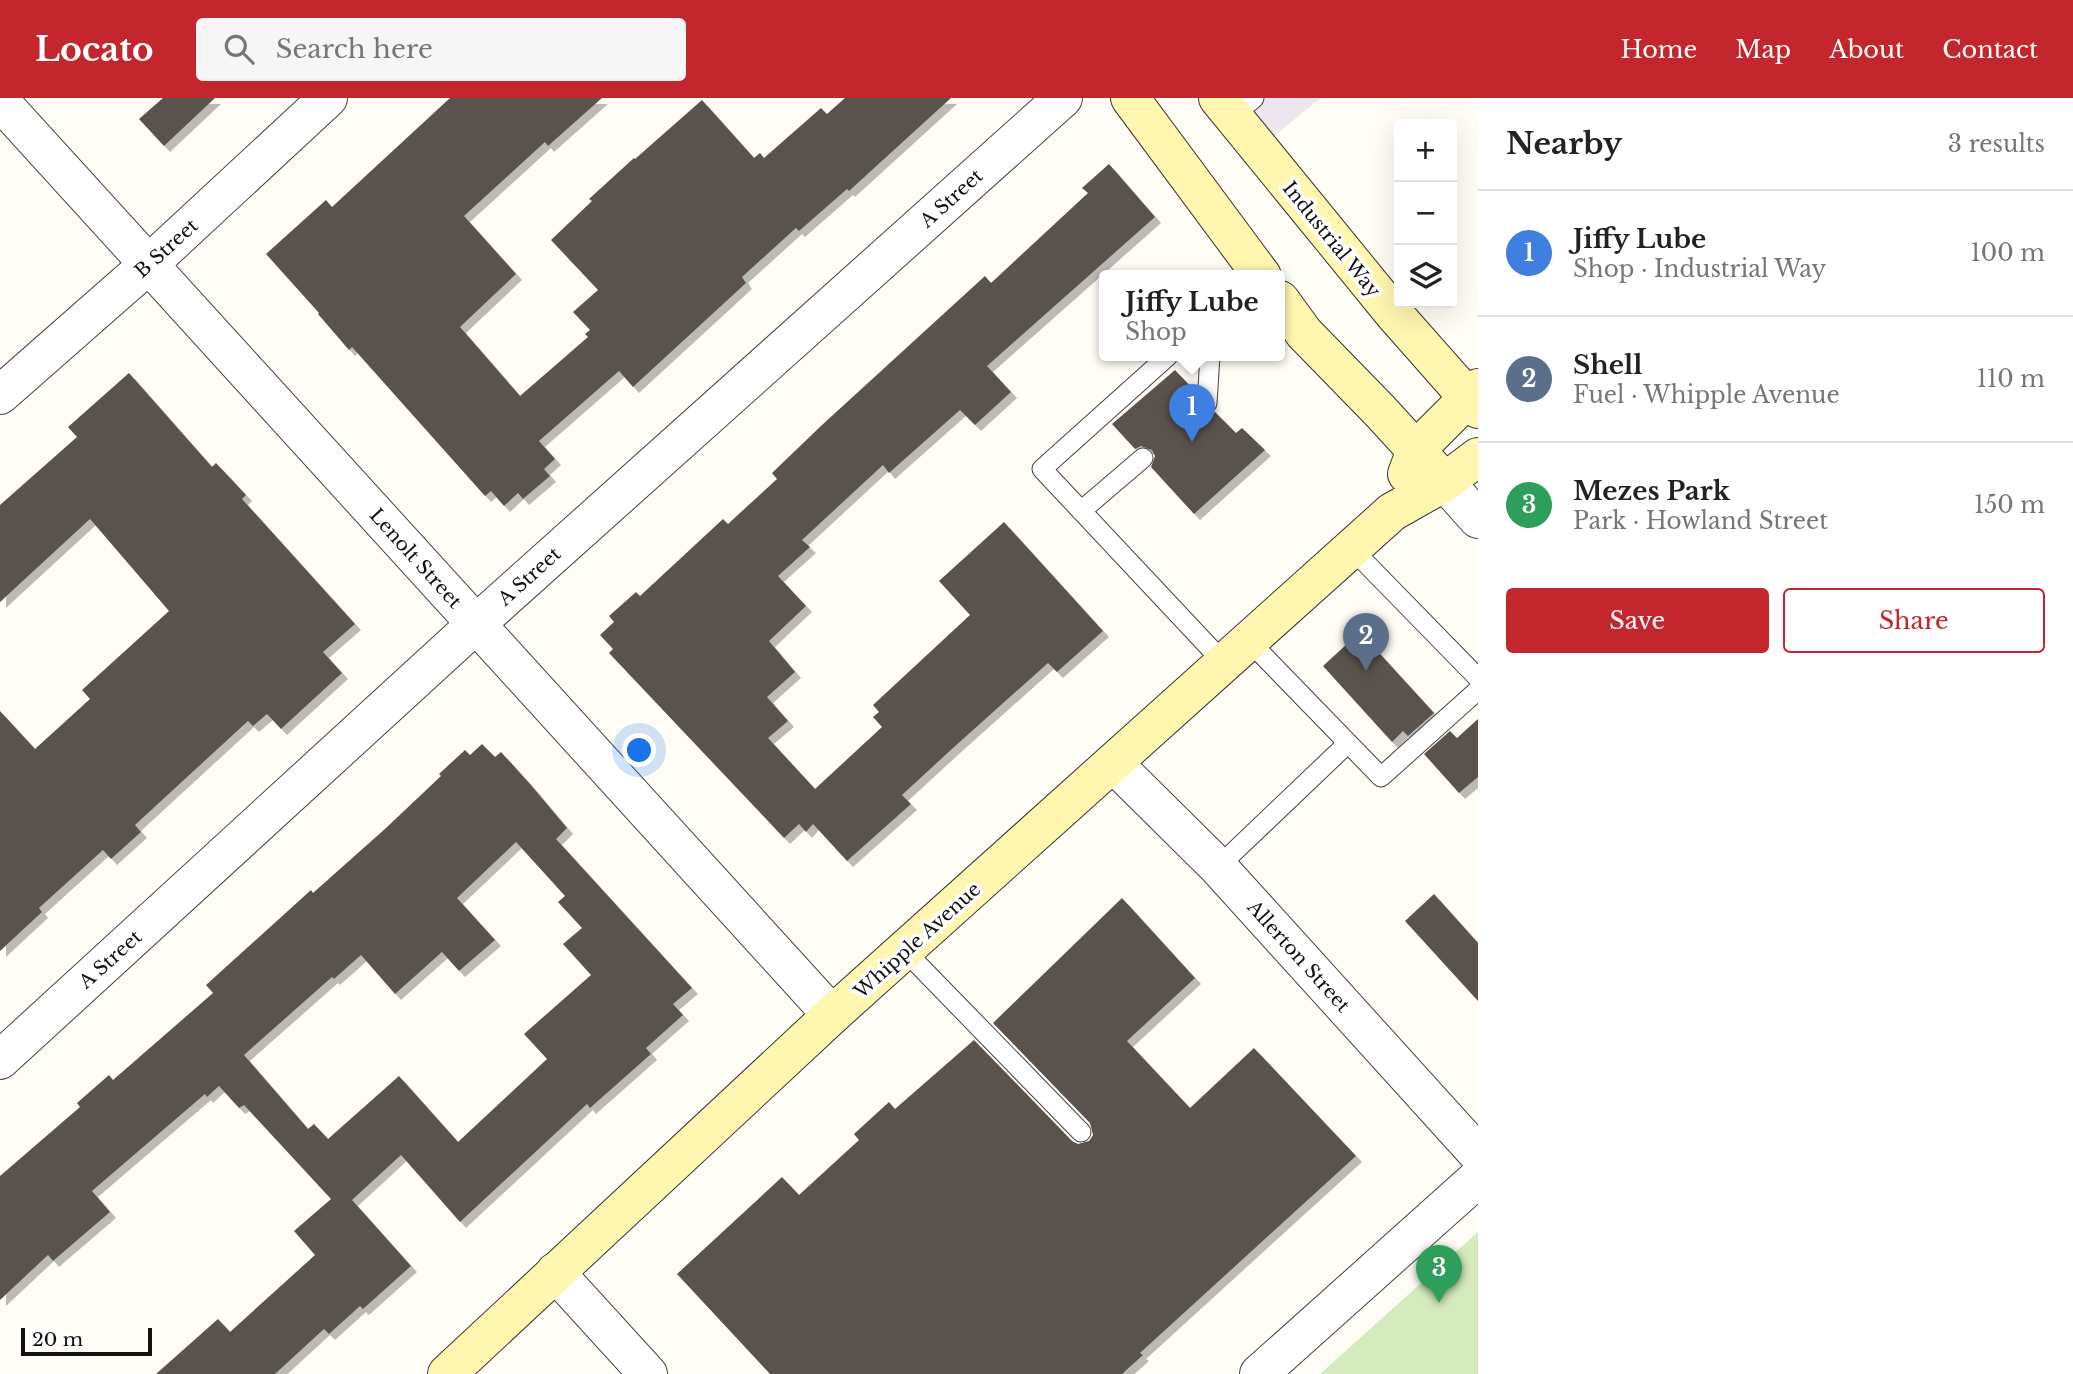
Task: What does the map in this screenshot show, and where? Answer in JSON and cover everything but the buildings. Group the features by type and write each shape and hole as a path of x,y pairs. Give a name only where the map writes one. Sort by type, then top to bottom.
{"main road":[{"path":"1130,98 1258,270"},
{"name":"Industrial Way","path":"1235,104 1386,305 1475,398"},
{"path":"1285,308 1304,333 1445,482"},
{"name":"Whipple Avenue","path":"1392,512 1416,450 1475,398"},
{"name":"Whipple Avenue","path":"447,1374 832,1015 1392,512 1445,482 1478,457"}],"street":[{"name":"B Street","path":"0,395 149,264 328,98"},
{"name":"A Street","path":"0,1060 476,624 1063,98"},
{"name":"Lenolt Street","path":"0,101 832,1015"},
{"path":"1445,482 1478,519"},
{"name":"Allerton Street","path":"1114,764 1218,867 1478,1154"},
{"path":"1259,1374 1478,1178"},
{"path":"555,1272 648,1374"}],"lane":[{"path":"1162,361 1042,469 1081,511 1237,653 1349,743 1381,777 1478,690"},
{"path":"1207,402 1210,361"},
{"path":"1081,511 1143,458"},
{"path":"1352,549 1478,678"},
{"path":"1218,867 1349,743"},
{"path":"905,951 1081,1132"}],"shaded area":[{"path":"1218,98 1321,98 1259,148"}],"green space":[{"path":"1478,1232 1478,1374 1320,1374"}],"place":[{"name":"Jiffy Lube","path":"1192,442"},
{"name":"Shell","path":"1366,671"},
{"name":"Mezes Park","path":"1439,1303"}]}
